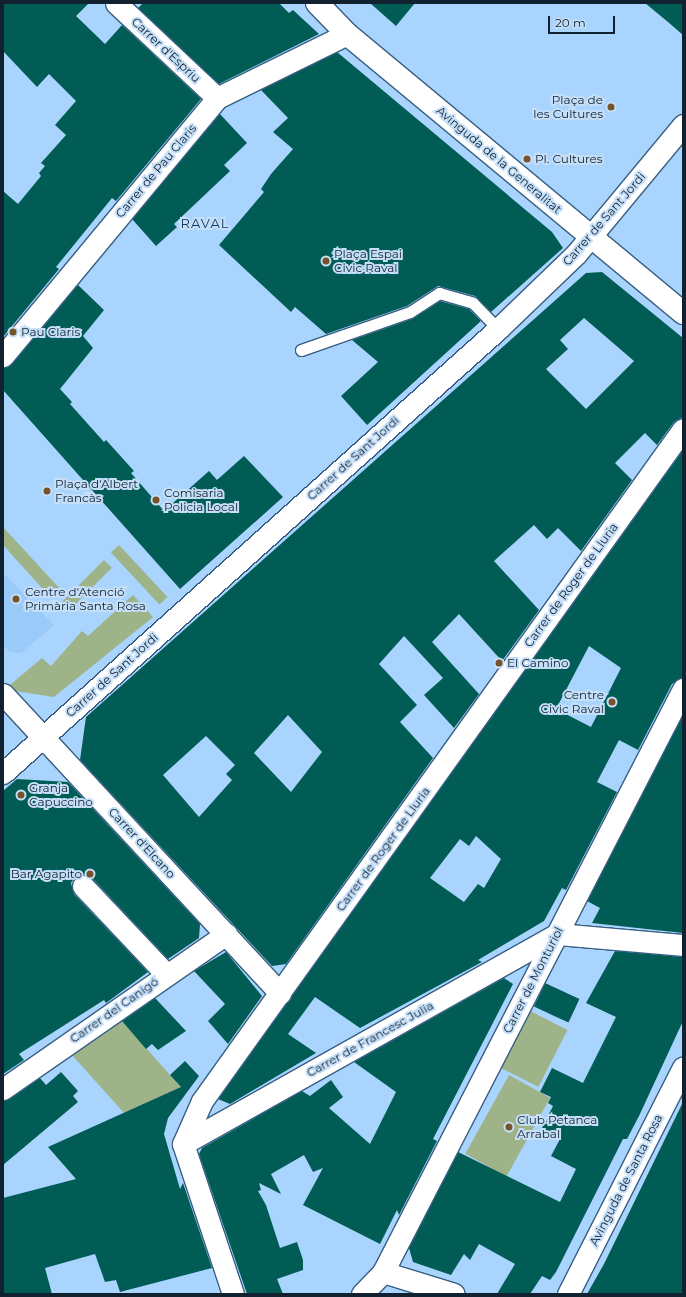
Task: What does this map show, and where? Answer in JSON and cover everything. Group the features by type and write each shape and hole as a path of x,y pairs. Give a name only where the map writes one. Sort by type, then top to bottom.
{"street":[{"name":"Carrer d'Espriu","path":"116,3 217,98"},
{"name":"Avinguda de la Generalitat","path":"317,3 347,34 683,313"},
{"name":"Carrer de Pau Claris","path":"3,356 217,98 347,34"},
{"name":"Carrer de Sant Jordi","path":"3,773 498,329 576,254 683,126"},
{"name":"Carrer de Roger de Lluria","path":"183,1144 205,1095 280,993 683,429"},
{"name":"Carrer de Monturiol","path":"362,1294 383,1272 683,689"},
{"name":"Carrer d'Elcano","path":"3,694 280,993"},
{"path":"82,886 166,974"},
{"name":"Carrer del Canigó","path":"3,1088 226,934"},
{"path":"557,934 683,945"},
{"name":"Carrer de Francesc Julia","path":"183,1144 557,934"},
{"name":"Avinguda de Santa Rosa","path":"568,1294 683,1067"},
{"path":"183,1144 234,1294"},
{"path":"383,1272 454,1294"}],"lane":[{"path":"301,350 335,334 410,312 439,293 473,303 498,329"},
{"path":"394,312 410,312"}],"shaded area":[{"name":"Centre d'Atenció Primària Santa Rosa","path":"3,573 54,625 21,653 10,652 3,646"}],"green space":[{"path":"3,527 61,590 51,598 3,545"},
{"path":"119,545 167,597 159,604 111,553"},
{"path":"104,560 112,568 67,613 59,605"},
{"path":"133,595 153,617 54,697 15,691 10,685 42,658 51,666 82,631 88,636"},
{"path":"530,1011 567,1030 538,1087 501,1068"},
{"path":"122,1021 186,1093 162,1096 124,1113 72,1055"},
{"name":"Club Petanca Arrabal","path":"509,1075 550,1098 506,1177 465,1154"}],"building":[{"path":"3,3 89,3 76,16 105,44 122,25 201,99 116,201 112,198 56,267 59,269 3,337 3,191 18,204 41,176 39,173 45,166 41,163 66,135 55,125 76,101 49,74 37,87 3,51"},
{"path":"143,3 279,3 289,13 293,10 319,34 219,84 138,8"},
{"path":"370,3 415,3 396,26"},
{"path":"645,3 683,3 683,35 668,22"},
{"path":"337,52 552,232 563,248 491,312 475,296 438,286 407,306 326,334 295,307 291,312 219,245 264,192 261,189 271,174 293,149 273,132 288,118 261,90"},
{"path":"220,114 247,143 224,165 230,171 174,224 177,227 156,246 132,219"},
{"path":"602,272 683,338 683,417 674,422 657,445 645,433 615,463 632,480 581,551 558,528 547,539 534,525 494,561 539,610 502,661 459,614 432,642 479,694 454,728 424,695 443,678 404,636 379,664 417,705 400,722 433,758 286,964 272,966 80,760 86,717 586,273","holes":["584,318 634,361 586,409 546,369 568,349 560,340","288,715 322,752 291,792 254,753","206,736 235,765 226,774 232,780 199,817 163,775"]},
{"path":"78,285 104,310 83,336 93,348 60,389 72,402 70,404 104,442 106,440 134,471 131,473 164,511 209,471 217,480 244,456 283,497 180,589 3,390 3,368 12,364"},
{"path":"440,301 469,309 481,321 367,425 341,396 378,362 352,340 412,319"},
{"path":"683,450 683,677 672,684 638,750 619,740 597,782 617,792 566,890 562,888 544,921 478,960 482,962 360,1028 315,997 288,1034 316,1053 230,1104 218,1099","holes":["589,646 621,668 591,727 556,709","476,836 501,859 484,888 478,884 464,902 430,878 460,839 469,846"]},
{"path":"683,715 683,933 592,923 600,908 587,901"},
{"path":"17,779 68,782 200,924 199,938 168,959 92,878 86,874 75,877 71,883 74,894 148,972 106,1003 104,1000 19,1054 24,1060 3,1074 3,791"},
{"path":"615,951 683,957 683,1021 639,1116 627,1139 623,1139 556,1272 550,1280 542,1276 530,1294 497,1294 515,1264 479,1244 470,1260 464,1254 451,1275 413,1262 409,1248 458,1152 560,1202 576,1169 551,1156 560,1139 541,1130 553,1106 548,1103 551,1097 540,1092 552,1068 583,1083 616,1017 586,1003"},
{"path":"226,952 262,996 228,1044 208,1021 225,1004 194,971"},
{"path":"504,978 513,984 433,1139 437,1141 399,1215 397,1210 380,1244 303,1205 323,1168 313,1172 304,1155 271,1174 281,1194 259,1183 261,1190 258,1191 266,1205 280,1248 297,1242 303,1260 303,1270 277,1279 283,1294 247,1294 199,1154 202,1148 302,1091 310,1096 331,1080 343,1097 329,1108 370,1144 396,1092 354,1062"},
{"path":"545,983 579,999 568,1023 534,1007"},
{"path":"155,998 186,1031 158,1050 152,1044 146,1049 122,1021"},
{"path":"185,1061 199,1076 168,1118 164,1134 180,1189 183,1183 212,1268 120,1292 116,1280 105,1282 95,1254 45,1268 52,1294 3,1294 3,1198 76,1179 48,1147 181,1087 170,1075"},
{"path":"61,1072 78,1091 73,1096 78,1102 3,1165 3,1101 40,1078 46,1085"},
{"path":"683,1102 683,1294 587,1294 604,1264"}],"place":[{"name":"Plaça de les Cultures","path":"611,107"},
{"name":"Pl. Cultures","path":"527,159"},
{"name":"Plaça Espai Civic Raval","path":"326,261"},
{"name":"Pau Claris","path":"13,332"},
{"name":"Plaça d'Albert Francàs","path":"47,491"},
{"name":"Comisaria Policia Local","path":"156,500"},
{"name":"Centre d'Atenció Primària Santa Rosa","path":"16,599"},
{"name":"El Camino","path":"499,663"},
{"name":"Centre Civic Raval","path":"612,702"},
{"name":"Granja Capuccino","path":"21,795"},
{"name":"Bar Agapito","path":"90,874"},
{"name":"Club Petanca Arrabal","path":"509,1127"}],"district":[{"name":"RAVAL","path":"205,223"}]}
